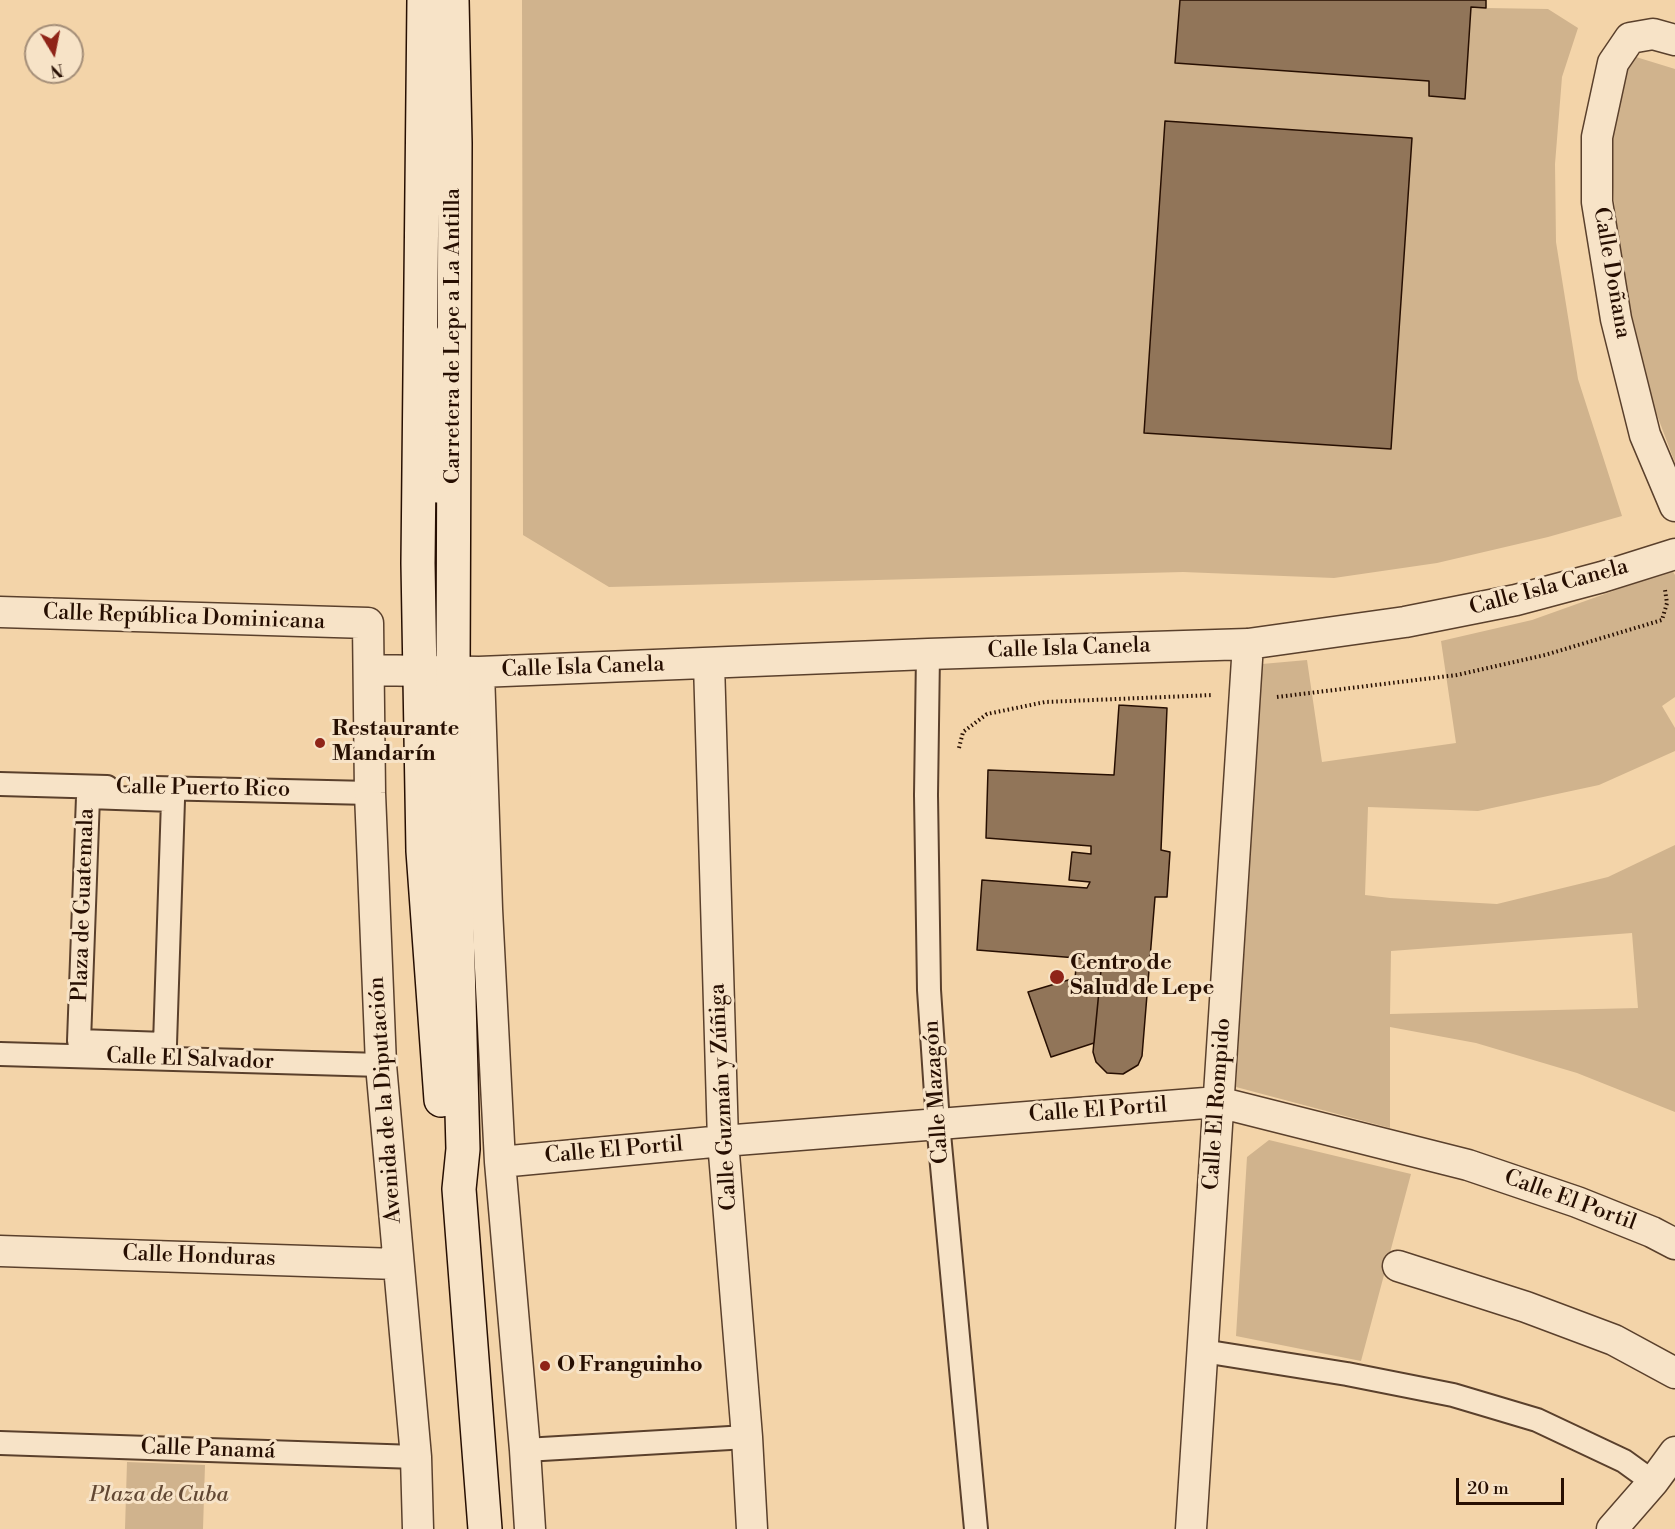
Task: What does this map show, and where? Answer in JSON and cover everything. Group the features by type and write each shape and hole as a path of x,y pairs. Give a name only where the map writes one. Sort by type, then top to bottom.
{"main road":[{"name":"Carretera de Lepe a La Antilla","path":"424,0 418,554 447,671"},
{"name":"Carretera de Lepe a La Antilla","path":"447,671 454,143 452,0"},
{"path":"447,671 455,851 463,1149 459,1189 485,1529"},
{"path":"447,671 423,850 444,1148 459,1189"}],"street":[{"name":"Calle Doñana","path":"1675,40 1653,34 1630,38 1613,63 1597,136 1597,202 1616,320 1645,435 1675,506"},
{"name":"Calle Isla Canela","path":"447,671 1248,644 1405,622 1516,600 1602,577 1675,554"},
{"name":"Calle República Dominicana","path":"0,612 368,623"},
{"name":"Avenida de la Diputación","path":"368,623 370,793 381,1065 416,1457 418,1529"},
{"name":"Calle El Rompido","path":"1191,1529 1248,644"},
{"name":"Calle Mazagón","path":"928,654 926,795 929,990 938,1123 976,1529"},
{"name":"Calle Guzmán y Zúñiga","path":"709,663 723,1141 747,1437 752,1529"},
{"path":"369,670 447,671 487,909 500,1162 530,1529"},
{"name":"Calle Puerto Rico","path":"0,784 370,793"},
{"name":"Plaza de Guatemala","path":"88,797 173,800 165,1044 79,1041 88,797"},
{"name":"Calle El Salvador","path":"0,1054 381,1065"},
{"name":"Calle El Portil","path":"500,1162 938,1123 1218,1102 1468,1165 1577,1202 1652,1232 1675,1245"},
{"name":"Calle Honduras","path":"0,1251 397,1264"},
{"path":"1398,1266 1526,1307 1614,1340 1675,1373"},
{"path":"1203,1351 1347,1374 1464,1398 1537,1420 1624,1461 1653,1482"},
{"path":"525,1450 747,1437"},
{"name":"Calle Panamá","path":"0,1443 416,1457"},
{"path":"1612,1529 1653,1482 1675,1452"}],"path":[{"path":"1276,697 1457,675 1545,655 1662,620 1667,603 1664,585"},
{"path":"957,753 963,732 987,714 1045,702 1216,695"}],"green space":[{"path":"522,0 1486,0 1486,8 1548,9 1578,28 1562,77 1555,164 1556,242 1578,379 1622,516 1548,537 1437,563 1334,578 1183,572 609,587 523,535"},
{"path":"1636,57 1675,69 1675,463 1654,407 1619,263 1610,149 1621,71"},
{"path":"1672,570 1675,575 1675,697 1662,706 1675,728 1675,751 1599,785 1478,811 1368,807 1365,895 1497,904 1608,877 1675,845 1675,1112 1577,1073 1476,1043 1390,1027 1390,1128 1236,1087 1262,664 1307,660 1322,762 1456,743 1441,641 1532,620","holes":["1632,933 1638,1008 1390,1014 1391,951"]},
{"path":"1269,1140 1411,1174 1361,1361 1236,1336 1247,1157"},
{"name":"Plaza de Cuba","path":"127,1462 205,1465 203,1529 125,1529"}],"building":[{"path":"1180,0 1486,0 1486,8 1471,7 1465,99 1429,96 1429,81 1175,63"},
{"path":"1165,121 1412,138 1391,449 1144,433"},
{"path":"1119,705 1167,708 1161,850 1170,852 1167,897 1155,897 1142,1056 1138,1065 1123,1074 1107,1073 1096,1062 1093,1052 1102,960 977,950 982,880 1087,888 1090,882 1069,880 1072,852 1091,854 1091,846 986,838 988,770 1114,775"},
{"path":"1077,958 1102,960 1094,1043 1051,1057 1028,992 1075,978"}],"place":[{"name":"Restaurante Mandarín","path":"320,743"},
{"name":"Centro de Salud de Lepe","path":"1057,977"},
{"name":"O Franguinho","path":"545,1366"}]}
